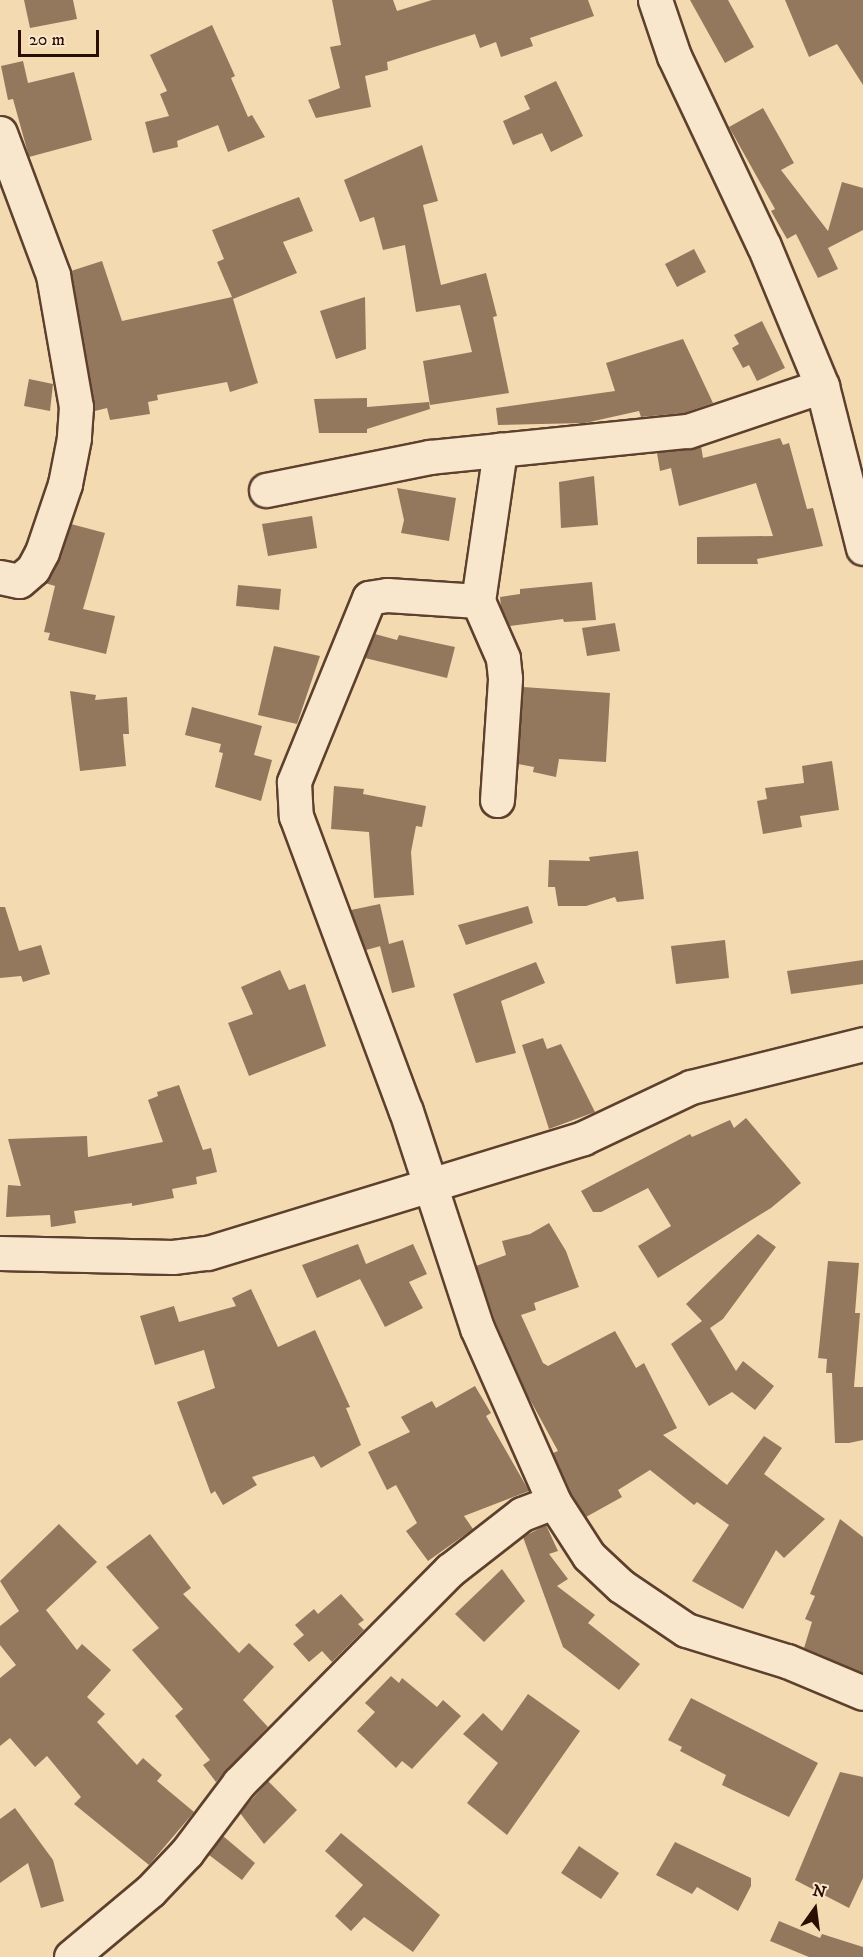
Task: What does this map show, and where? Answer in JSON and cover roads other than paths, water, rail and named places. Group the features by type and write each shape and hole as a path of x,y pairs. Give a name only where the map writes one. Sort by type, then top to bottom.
{"street":[{"path":"655,0 674,56 764,246 822,386 863,548"},
{"path":"0,134 53,275 76,407 74,438 65,484 42,552 33,569 19,581 0,577"},
{"path":"266,490 430,457 688,431 822,386"},
{"path":"497,800 506,678 503,658 478,601 500,450"},
{"path":"478,601 387,595 369,598 294,782 296,816 431,1187 477,1328 554,1502 589,1556 621,1586 686,1630 787,1661 863,1693"},
{"path":"0,1253 173,1257 208,1253 431,1187 583,1138 691,1087 863,1044"},
{"path":"71,1957 150,1891 187,1852 239,1783 450,1570 522,1514 554,1502"}]}
